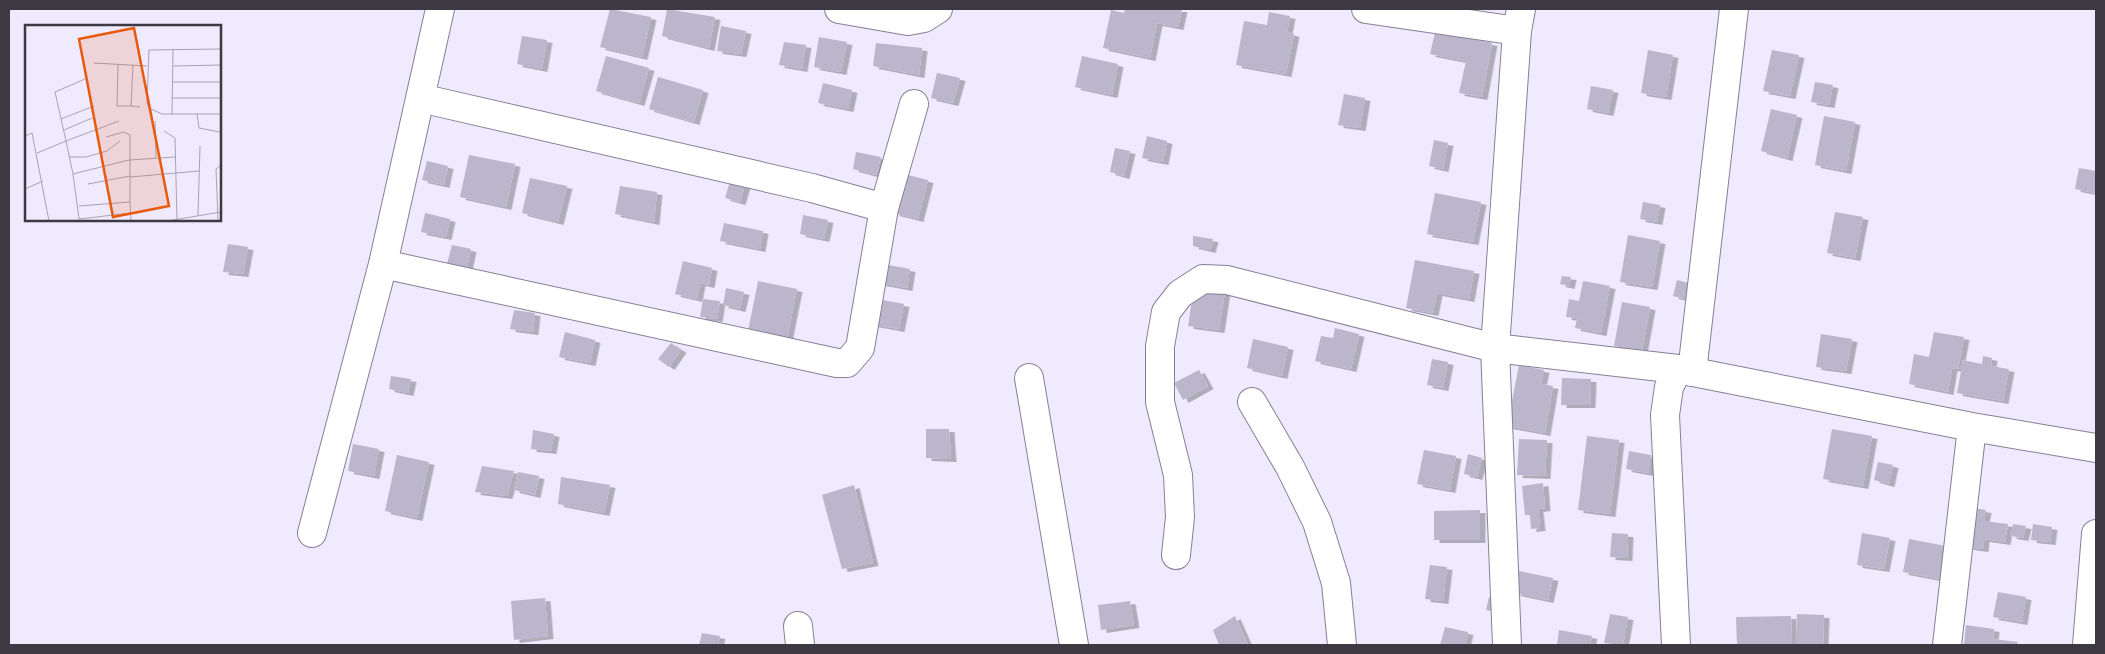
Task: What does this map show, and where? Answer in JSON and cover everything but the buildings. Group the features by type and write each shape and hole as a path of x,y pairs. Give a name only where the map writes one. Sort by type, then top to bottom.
{"street":[{"path":"312,533 383,264 440,9"},
{"path":"839,9 908,20 924,18 938,9"},
{"path":"1366,9 1519,20 1495,348 1507,645"},
{"path":"1676,645 1665,415 1669,387 1685,371 1734,9"},
{"path":"420,98 812,188 884,208"},
{"path":"383,264 836,363 847,363 860,348 884,208 914,104"},
{"path":"1176,555 1180,517 1178,475 1160,402 1160,346 1166,312 1180,294 1203,279 1227,280 1495,348 1685,371 2096,448"},
{"path":"1029,378 1074,645"},
{"path":"1252,402 1290,467 1317,522 1336,583 1342,645"},
{"path":"1948,645 1972,426"},
{"path":"2087,645 2096,534"}]}
